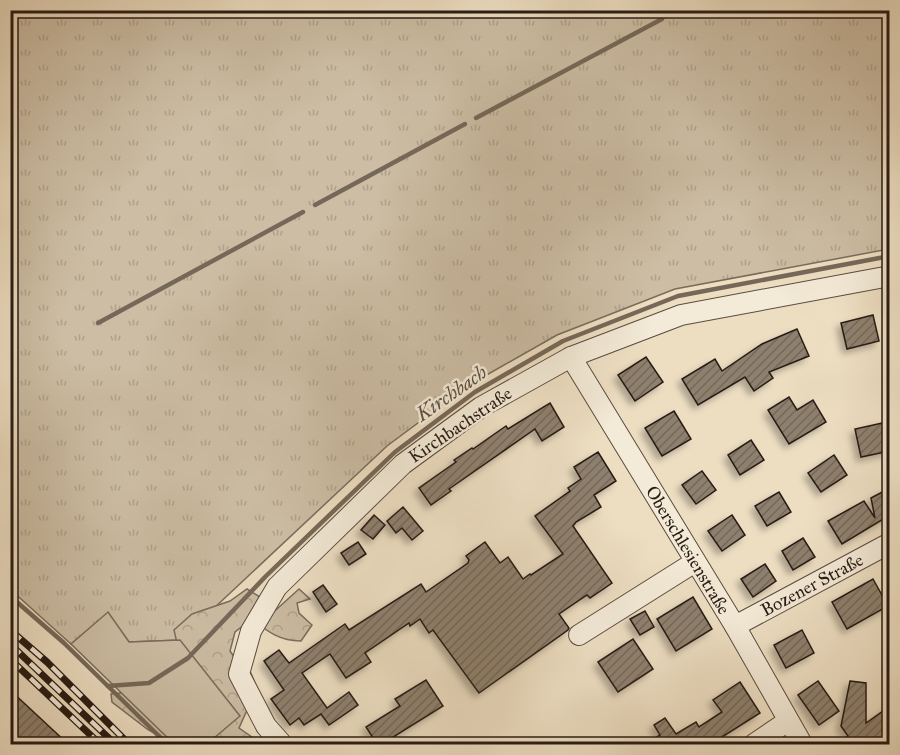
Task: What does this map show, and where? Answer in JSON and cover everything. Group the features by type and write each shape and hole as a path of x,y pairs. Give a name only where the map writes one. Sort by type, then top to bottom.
{"street":[{"name":"Kirchbachstraße","path":"282,744 266,726 239,674 251,631 277,587 403,464 481,407 571,357 681,315 888,281"},
{"name":"Oberschlesienstraße","path":"571,357 735,626 802,744"},
{"name":"Bozener Straße","path":"735,626 890,543"},
{"path":"579,634 695,562"},
{"path":"754,744 788,720"}],"green space":[{"path":"11,11 889,11 889,249 675,289 557,335 469,385 387,446 180,640 129,642 108,613 71,644 11,590"},
{"path":"247,589 260,597 267,618 299,589 310,599 297,603 299,613 312,625 301,641 275,635 252,619 235,632 230,651 237,661 250,671 257,688 239,728 252,737 251,744 172,744 147,729 112,702 111,694 143,691 179,652 174,630 192,614 230,601"},
{"path":"108,612 129,642 180,640 240,716 207,744 174,744 71,644"}],"building":[{"path":"873,315 879,341 847,349 841,323"},
{"path":"797,329 809,356 769,372 773,378 754,391 745,377 698,405 682,379 715,359 722,371 762,344"},
{"path":"646,357 663,382 635,401 618,375"},
{"path":"789,397 797,410 813,400 826,422 789,444 768,410"},
{"path":"550,403 564,427 542,441 535,429 449,489 451,491 431,505 419,488 472,448 506,426 508,429"},
{"path":"674,411 691,439 662,456 645,428"},
{"path":"887,422 890,451 861,457 855,429"},
{"path":"751,440 764,460 740,475 728,455"},
{"path":"598,452 616,481 594,495 601,507 573,526 612,583 590,598 587,595 559,614 569,628 568,630 479,693 433,630 429,633 420,619 410,626 409,623 365,653 371,662 346,678 330,654 302,673 327,708 349,692 358,705 329,725 321,714 304,725 299,718 290,725 271,699 284,690 264,661 279,650 289,663 345,624 349,630 421,584 426,592 468,563 466,556 485,542 500,563 508,557 523,579 531,575 563,554 535,516 570,491 568,488 581,479 574,467"},
{"path":"834,455 847,475 821,492 808,473"},
{"path":"702,471 716,490 696,504 682,485"},
{"path":"890,488 890,515 842,544 828,521 864,501 875,518 871,498"},
{"path":"779,492 791,512 767,526 755,506"},
{"path":"403,507 423,531 412,540 402,528 396,533 387,521"},
{"path":"374,515 385,525 373,539 361,530"},
{"path":"732,515 745,535 722,551 708,531"},
{"path":"803,538 815,557 793,570 782,551"},
{"path":"358,542 366,554 349,565 341,553"},
{"path":"765,564 776,581 753,597 741,579"},
{"path":"873,579 888,606 847,629 832,602"},
{"path":"323,585 337,604 326,612 313,592"},
{"path":"693,597 712,629 676,651 657,619"},
{"path":"645,611 654,627 640,635 630,619"},
{"path":"802,630 814,653 786,668 774,645"},
{"path":"633,639 653,669 618,692 598,662"},
{"path":"426,680 443,706 382,744 377,744 366,727 400,706 395,699"},
{"path":"818,681 839,711 819,725 798,695"},
{"path":"850,681 866,683 866,723 890,706 890,744 836,744 848,736 841,726"},
{"path":"740,682 760,713 711,744 646,744 660,735 654,725 665,718 676,734 696,722 699,727 722,712 713,700"},
{"path":"10,690 68,744 10,744"}],"waterway":[{"path":"476,118 662,19 654,10"},
{"path":"315,205 465,124"},
{"path":"98,323 303,212"},
{"name":"Kirchbach","path":"108,686 149,683 188,658 266,576 395,452 475,392 563,341 678,296 890,256"},
{"path":"10,596 64,643 167,744"}],"railway":[{"path":"10,630 47,662 129,744"},
{"path":"10,644 115,744"},
{"path":"10,659 100,744"}]}
